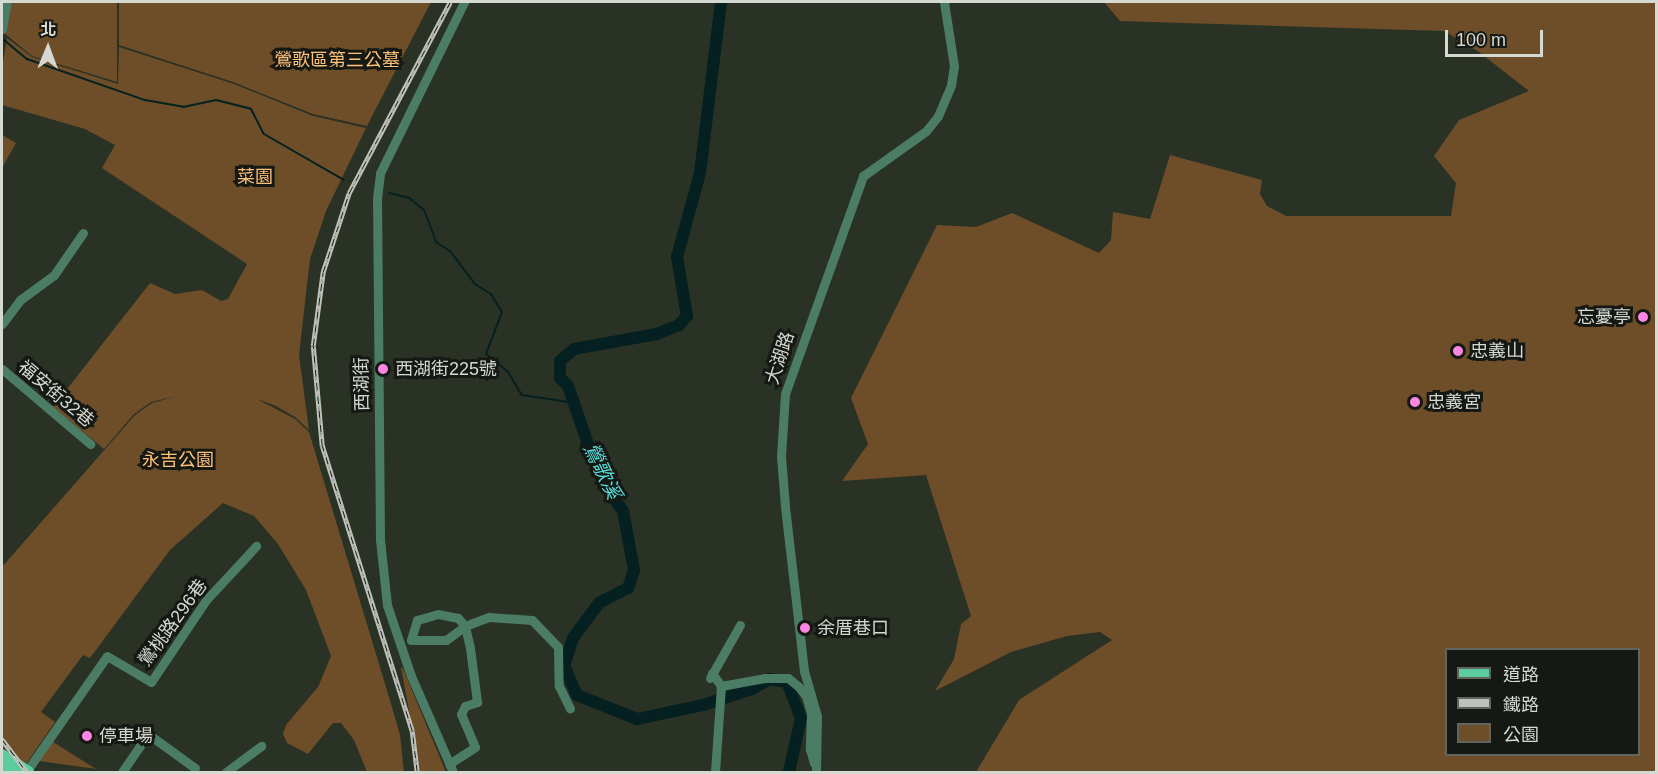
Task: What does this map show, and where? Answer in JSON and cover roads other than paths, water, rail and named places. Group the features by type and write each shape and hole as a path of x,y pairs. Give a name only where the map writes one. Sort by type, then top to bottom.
{"main road":[{"path":"2,755 24,772"},
{"path":"2,765 24,772"}],"street":[{"path":"2,29 7,2"},
{"name":"西湖街","path":"451,768 411,676 387,605 380,540 377,198 380,173 464,2"},
{"name":"大湖路","path":"816,772 817,716 804,671 784,500 784,394 863,176 926,131 938,116 951,84 954,66 944,2"},
{"path":"2,324 20,300 54,275 83,233"},
{"name":"福安街32巷","path":"2,369 90,444"},
{"name":"鶯桃路296巷","path":"24,772 107,656 151,682 206,600 256,546"},
{"path":"451,768 475,747 462,714 465,706 477,702 465,626 458,618 438,614 417,620 411,640 446,640 465,626 489,617 532,620 558,647 559,686 570,709"},
{"path":"715,772 721,686 711,676 740,625"},
{"path":"721,686 765,678 788,678 798,686 806,696 811,714 810,749 816,772"},
{"path":"123,772 148,734 195,768"},
{"path":"226,772 261,746"}],"waterway":[{"name":"鶯歌溪","path":"721,2 700,173 677,257 687,316 679,325 657,334 574,349 560,361 560,378 568,386 604,485 623,511 634,570 628,588 599,603 573,638 564,665 577,695 637,719 703,705 752,689 769,679 787,682 801,718 789,772"},
{"path":"4,40 27,59 145,100 183,107 216,100 251,109 264,134 344,180"},
{"path":"389,193 409,198 424,210 436,242 450,251 475,284 491,294 502,312 486,354 508,372 522,395 575,403"}],"railway":[{"path":"417,772 412,731 322,446 313,346 323,272 349,193 450,2"},
{"path":"2,739 27,772"}],"place":[{"name":"忘憂亭","path":"1643,317"},
{"name":"忠義山","path":"1458,351"},
{"name":"西湖街225號","path":"383,369"},
{"name":"忠義宮","path":"1415,402"},
{"name":"余厝巷口","path":"805,628"},
{"name":"停車場","path":"87,736"}],"park label":[{"name":"鶯歌區第三公墓","path":"337,60"},
{"name":"菜園","path":"255,177"},
{"name":"永吉公園","path":"178,460"}]}
